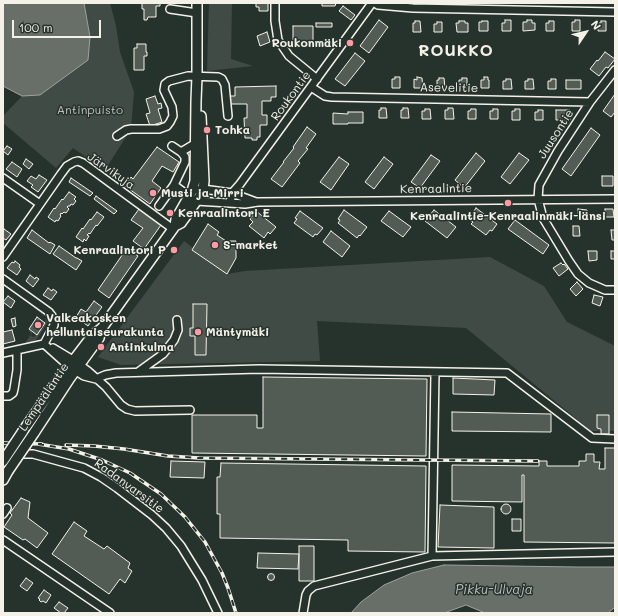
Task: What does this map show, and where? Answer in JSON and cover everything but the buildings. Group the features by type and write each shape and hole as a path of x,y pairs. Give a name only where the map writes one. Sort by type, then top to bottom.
{"main road":[{"name":"Lempääläntie","path":"193,199 196,143 198,3"},
{"name":"Lempääläntie","path":"3,461 23,431 99,338 102,328 174,228 181,223 193,199 203,189 201,106 197,76"},
{"name":"Lempääläntie","path":"3,480 75,366"}],"street":[{"path":"276,3 275,22 278,40 289,56 317,78"},
{"path":"374,3 378,5 413,8 615,12"},
{"name":"Roukontie","path":"230,203 232,193 374,3"},
{"path":"170,9 197,13"},
{"name":"Juusontie","path":"615,70 590,102 558,151 539,185 538,199 542,218 578,274 589,283 605,290 615,290"},
{"path":"117,136 126,130 131,129 158,129 167,126 173,116 172,107 164,90 165,84 169,81 188,76 218,77 222,79 225,85 228,116"},
{"name":"Asevelitie","path":"311,87 325,96 332,98 590,102"},
{"path":"181,152 196,143"},
{"path":"159,206 174,185 185,162 185,157 181,152 172,146"},
{"name":"Järvikuja","path":"3,257 67,166 70,163 78,161 88,166 174,228"},
{"path":"3,178 40,204"},
{"path":"174,185 193,199"},
{"name":"Kenraalintie","path":"203,189 232,193 258,202"},
{"name":"Kenraalintie","path":"193,199 245,204 258,202 615,199"},
{"path":"3,280 49,312 52,316 54,325 44,344"},
{"path":"138,372 163,354 174,340 178,330 177,320"},
{"path":"3,353 44,344 75,366 84,376 96,379 106,387 121,405 127,409 135,411 190,410"},
{"path":"3,396 10,396 13,394 17,370 17,350"},
{"path":"96,379 105,375 116,373 259,369 507,373 592,438 615,439"},
{"path":"432,556 435,372"},
{"name":"Radanvarsitie","path":"3,454 33,454 84,468 117,488 152,515 166,528 181,546 202,580 218,613"},
{"path":"3,514 8,508"},
{"path":"3,540 110,613"},
{"path":"303,613 306,595 314,586 432,556 615,552"}],"green space":[{"name":"Antinpuisto","path":"84,3 110,3 116,26 120,52 134,92 131,129 105,170 73,148 56,168 3,123 3,116 22,96 40,95 90,37"},
{"path":"209,3 232,3 231,59 253,66 207,71"},
{"path":"184,241 227,274 245,271 490,257 544,286 567,322 615,346 615,431 591,431 466,328 317,321 320,361 121,365 98,357"},
{"path":"29,302 49,318 37,339 26,344 31,334 28,329 32,332 31,336 34,337 45,323 46,317 28,303"}],"water":[{"path":"3,3 84,3 90,37 88,60 40,95 22,96 3,86"},
{"name":"Pikku-Ulvaja","path":"444,565 615,567 615,608 608,613 485,613 466,605 444,613 351,613 361,602 384,585 412,573"}],"railway":[{"path":"3,443 42,444"},
{"path":"38,444 69,449 102,460 130,473 161,494 185,517 205,542 222,573 236,613"},
{"path":"66,445 94,446 168,456 199,458 538,461"}],"place":[{"name":"Roukonmäki","path":"350,43"},
{"name":"Tohka","path":"207,130"},
{"name":"Musti ja Mirri","path":"153,193"},
{"name":"Kenraalintie-Kenraalinmäki-länsi","path":"508,203"},
{"name":"Kenraalintori E","path":"170,213"},
{"name":"S-market","path":"215,245"},
{"name":"Kenraalintori P","path":"174,250"},
{"name":"Valkeakosken helluntaiseurakunta","path":"38,325"},
{"name":"Mäntymäki","path":"198,332"},
{"name":"Antinkulma","path":"101,347"}],"district":[{"name":"ROUKKO","path":"456,51"}]}
